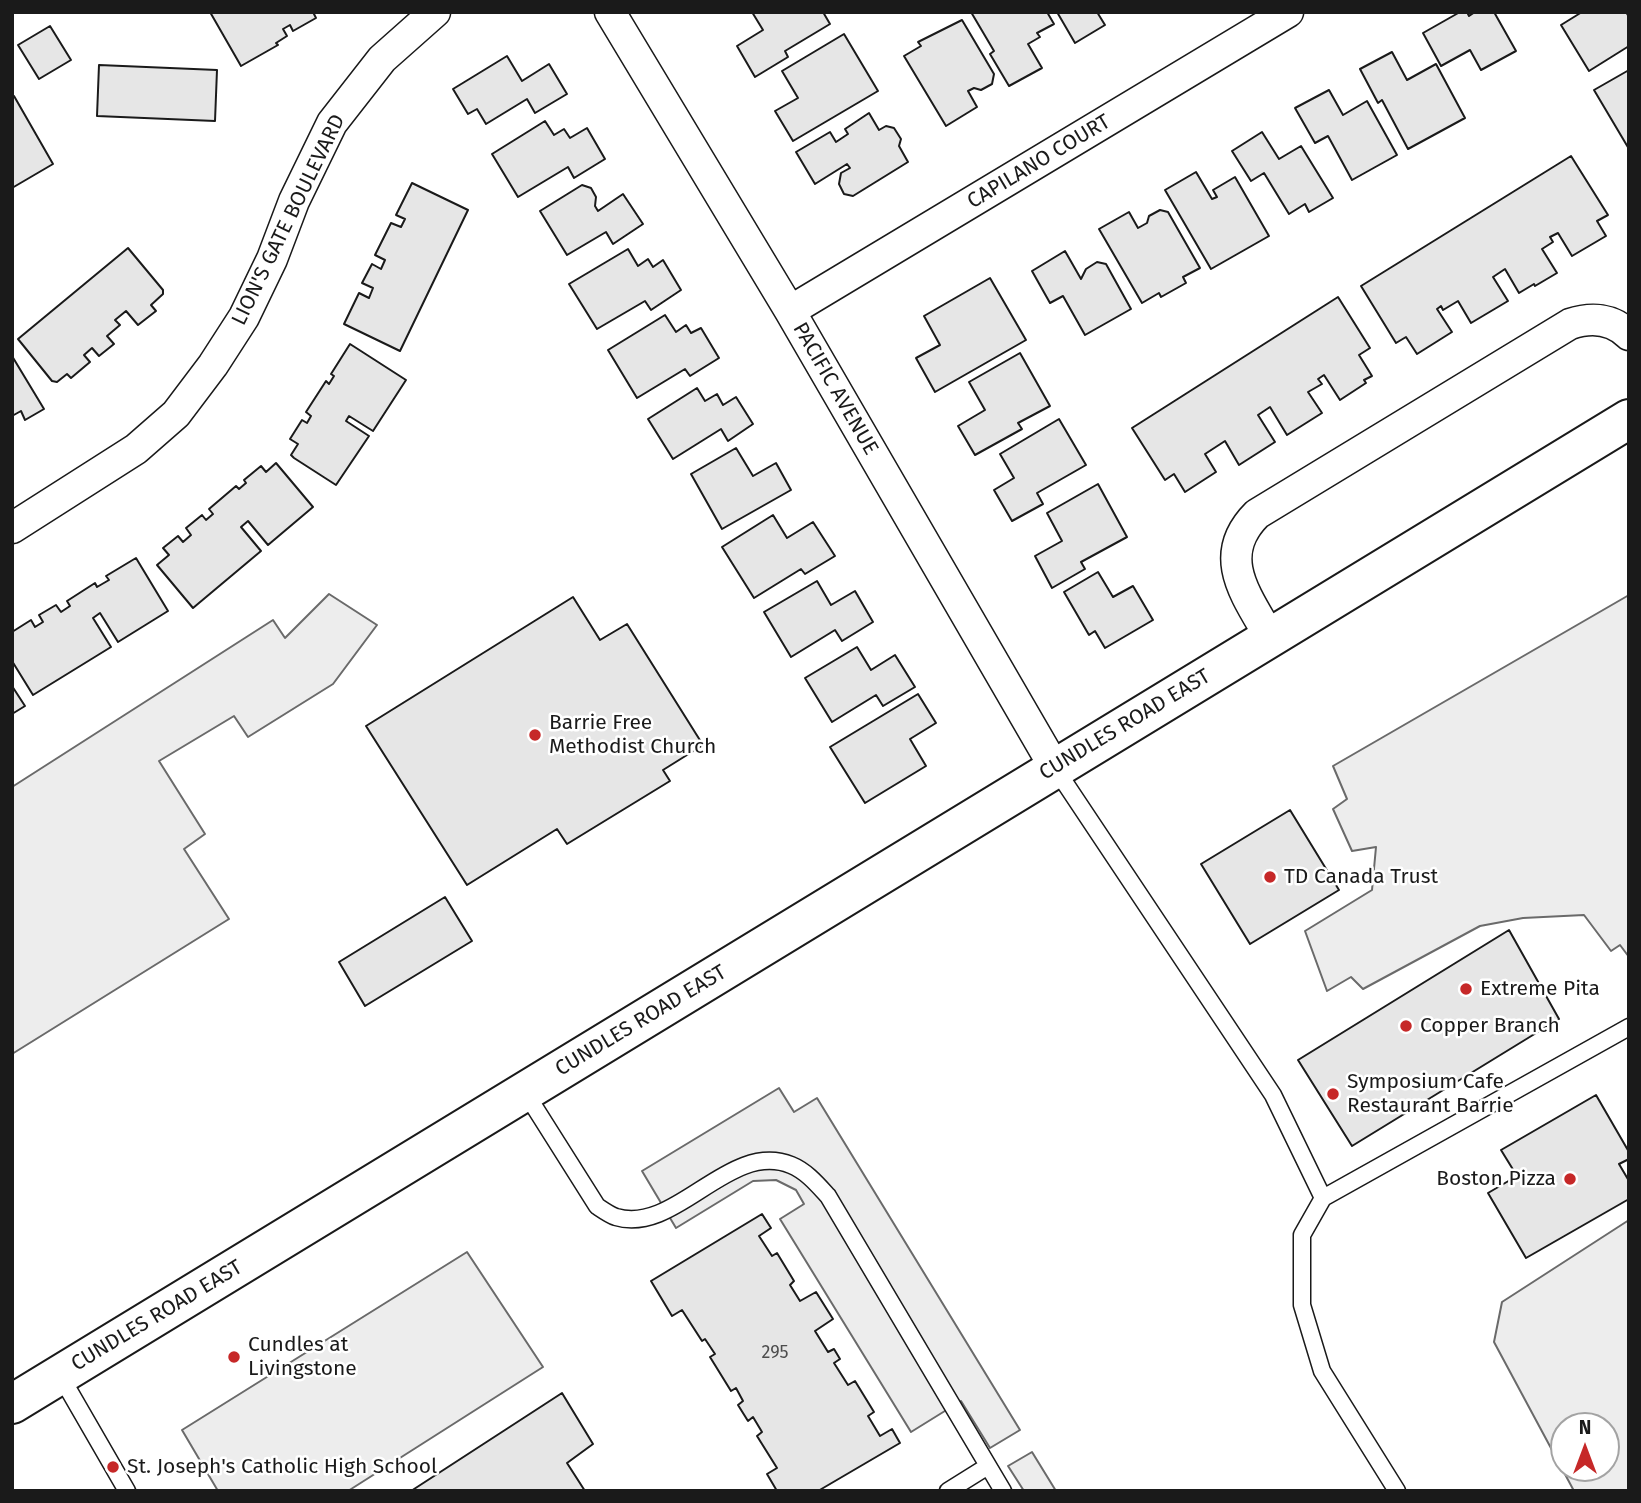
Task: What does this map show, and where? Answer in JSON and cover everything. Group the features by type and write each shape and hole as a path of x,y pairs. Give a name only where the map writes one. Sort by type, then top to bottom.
{"main road":[{"name":"CUNDLES ROAD EAST","path":"12,1404 1629,419"}],"street":[{"name":"LION'S GATE BOULEVARD","path":"12,528 136,449 176,414 244,317 272,259 294,201 332,122 382,59 435,12"},
{"name":"PACIFIC AVENUE","path":"610,12 790,311 1055,768"},
{"name":"CAPILANO COURT","path":"790,311 1288,12"},
{"path":"1270,637 1245,593 1236,566 1240,535 1257,514 1570,324 1595,319 1611,323 1629,335"}],"lane":[{"path":"1055,768 1273,1096 1323,1198"},
{"path":"1397,1491 1322,1371 1302,1305 1302,1235 1323,1198 1629,1027"},
{"path":"525,1092 597,1206 615,1217 636,1219 657,1214 727,1174 749,1165 772,1161 792,1165 812,1178 828,1196 1003,1491"},
{"path":"60,1375 127,1491"},
{"path":"948,1491 988,1466"}],"shaded area":[{"path":"329,594 377,625 333,684 248,737 234,716 159,761 205,834 184,849 229,919 12,1054 12,787 273,620 285,638"},
{"path":"1629,595 1629,957 1620,945 1611,951 1584,915 1523,918 1480,926 1363,989 1351,977 1327,991 1305,931 1372,890 1376,847 1352,851 1333,809 1347,799 1333,766"},
{"path":"779,1088 794,1112 817,1098 1020,1430 990,1448 961,1401 911,1432 780,1219 804,1204 796,1190 776,1180 753,1181 676,1228 642,1171"},
{"path":"1629,1220 1629,1491 1574,1491 1569,1482 1620,1482 1620,1412 1550,1412 1550,1446 1494,1342 1502,1302"},
{"path":"467,1252 543,1367 348,1491 218,1491 182,1430"},
{"path":"1032,1452 1056,1491 1024,1491 1008,1466"}],"building":[{"path":"210,12 313,12 316,18 293,31 290,25 283,29 287,36 276,43 278,45 241,66"},
{"path":"752,12 823,12 830,24 785,51 788,57 755,77 737,46 763,30"},
{"path":"971,12 1047,12 1054,24 1037,33 1040,37 1028,44 1042,68 1009,86 990,54 994,51"},
{"path":"1057,12 1097,12 1105,25 1075,43"},
{"path":"1460,12 1467,12 1469,16 1475,12 1494,12 1516,51 1481,70 1470,50 1441,66 1423,33"},
{"path":"1582,12 1626,12 1629,17 1629,46 1589,71 1561,25"},
{"path":"962,20 994,74 992,84 981,90 974,88 968,91 977,107 946,126 904,56 921,46 918,42"},
{"path":"50,26 71,60 39,79 18,45"},
{"path":"844,34 878,91 793,141 775,111 798,98 782,71"},
{"path":"1392,52 1407,80 1436,64 1465,118 1408,149 1382,100 1378,103 1360,69"},
{"path":"507,56 522,81 549,64 567,94 535,113 527,99 486,124 477,109 468,114 453,89"},
{"path":"99,65 217,70 215,121 97,116"},
{"path":"1629,70 1629,149 1594,90"},
{"path":"1329,90 1343,115 1367,101 1397,155 1352,180 1328,136 1315,143 1295,108"},
{"path":"14,96 53,164 12,188 12,97"},
{"path":"869,113 879,130 886,126 894,128 901,139 899,146 908,162 853,196 844,194 839,184 841,173 850,168 847,164 815,184 796,152 830,132 836,142 848,134 845,129"},
{"path":"545,121 554,135 564,129 570,138 587,128 605,159 574,178 568,167 518,197 492,154"},
{"path":"1262,132 1279,159 1301,146 1333,198 1309,212 1305,204 1289,214 1264,173 1251,181 1232,151"},
{"path":"1571,156 1608,215 1597,221 1606,236 1572,256 1558,233 1550,237 1553,242 1542,249 1557,273 1519,293 1505,269 1493,277 1508,301 1471,323 1458,301 1443,310 1441,306 1437,309 1452,332 1417,354 1406,337 1396,343 1361,286"},
{"path":"1196,172 1212,199 1217,197 1213,190 1235,177 1269,236 1211,269 1165,190"},
{"path":"412,183 468,210 400,351 344,324 359,293 369,298 373,288 362,283 372,264 381,269 385,260 375,255 391,223 401,227 405,219 396,215"},
{"path":"582,185 591,188 596,197 595,206 598,211 623,194 643,224 613,244 606,232 567,255 540,211"},
{"path":"1160,210 1168,212 1200,268 1183,277 1186,283 1161,297 1159,293 1142,303 1099,229 1129,212 1138,228 1147,223 1149,216"},
{"path":"128,248 163,290 163,294 151,305 156,311 138,325 126,311 115,320 120,325 107,336 114,344 99,356 92,348 84,355 90,362 71,378 67,374 57,382 52,381 18,339"},
{"path":"628,249 638,266 648,259 653,267 663,260 681,290 651,310 645,301 597,329 569,284"},
{"path":"1065,251 1081,279 1086,269 1097,262 1106,264 1131,309 1085,335 1063,296 1050,303 1032,271"},
{"path":"990,278 1026,340 935,392 916,358 940,345 924,316"},
{"path":"1338,297 1370,348 1359,355 1372,376 1364,380 1366,383 1340,400 1324,375 1318,379 1322,384 1308,392 1322,413 1287,435 1270,407 1258,415 1275,442 1239,465 1225,441 1205,454 1216,472 1185,492 1174,474 1165,480 1132,428"},
{"path":"665,315 676,332 686,325 691,333 701,328 719,358 690,376 685,369 637,398 608,350"},
{"path":"350,344 406,380 373,431 349,416 346,421 369,436 336,485 291,455 298,444 290,439 302,420 307,423 311,416 306,412 326,381 329,384 334,376 331,374"},
{"path":"1020,353 1050,406 1018,423 1022,429 975,455 958,426 985,410 969,382"},
{"path":"12,356 44,409 25,420 21,411 12,416"},
{"path":"697,388 705,401 717,394 723,405 736,397 753,424 728,441 721,429 673,459 648,419"},
{"path":"1059,419 1086,465 1037,493 1043,504 1012,521 994,490 1014,478 1000,454"},
{"path":"736,448 753,476 776,463 791,490 722,529 691,474"},
{"path":"276,463 313,507 268,545 248,521 241,527 261,551 193,608 157,565 169,555 163,548 178,536 183,542 191,535 186,528 202,515 206,520 213,514 209,509 236,486 239,489 246,483 244,480 261,466 266,472"},
{"path":"1098,484 1127,537 1081,562 1085,569 1052,588 1035,556 1062,541 1047,513"},
{"path":"773,515 787,538 813,522 835,556 805,574 801,569 754,598 722,547"},
{"path":"136,558 168,611 118,642 100,613 93,618 111,647 33,695 12,661 12,632 31,620 35,627 43,622 39,615 56,605 61,612 70,606 67,601 95,583 97,587 109,580 106,576"},
{"path":"1098,572 1113,597 1133,586 1153,620 1105,648 1095,631 1089,635 1064,592"},
{"path":"817,581 831,605 855,591 873,622 842,641 835,630 791,657 764,612"},
{"name":"Barrie Free Methodist Church","path":"573,597 600,640 627,624 703,745 663,770 670,781 567,844 557,829 467,885 366,726"},
{"path":"857,647 871,670 895,655 915,687 883,706 876,695 832,722 805,678"},
{"path":"12,686 25,706 12,714"},
{"path":"918,694 936,723 910,739 926,766 865,803 830,747"},
{"name":"TD Canada Trust","path":"1290,810 1339,890 1250,944 1201,864"},
{"path":"445,897 472,941 365,1006 339,962"},
{"path":"1509,930 1559,1019 1352,1146 1298,1060"},
{"name":"Boston Pizza","path":"1596,1095 1629,1152 1629,1159 1619,1164 1629,1181 1629,1199 1526,1258 1488,1193 1517,1176 1501,1150"},
{"path":"762,1214 771,1228 759,1236 772,1256 777,1253 794,1281 790,1285 800,1301 816,1292 833,1319 815,1331 828,1352 834,1349 840,1359 834,1363 848,1385 855,1381 874,1412 868,1416 880,1436 892,1429 900,1443 818,1491 777,1491 767,1474 777,1468 757,1436 762,1432 753,1417 748,1421 738,1405 743,1401 736,1388 731,1391 710,1357 715,1354 705,1339 702,1341 682,1310 672,1316 651,1281"},
{"path":"562,1393 593,1444 567,1463 585,1491 411,1491"}],"place":[{"name":"Barrie Free Methodist Church","path":"535,735"},
{"name":"TD Canada Trust","path":"1270,877"},
{"name":"Extreme Pita","path":"1466,989"},
{"name":"Copper Branch","path":"1406,1026"},
{"name":"Symposium Cafe Restaurant Barrie","path":"1333,1094"},
{"name":"Boston Pizza","path":"1570,1179"},
{"name":"Cundles at Livingstone","path":"234,1357"},
{"name":"St. Joseph's Catholic High School","path":"113,1467"}]}
